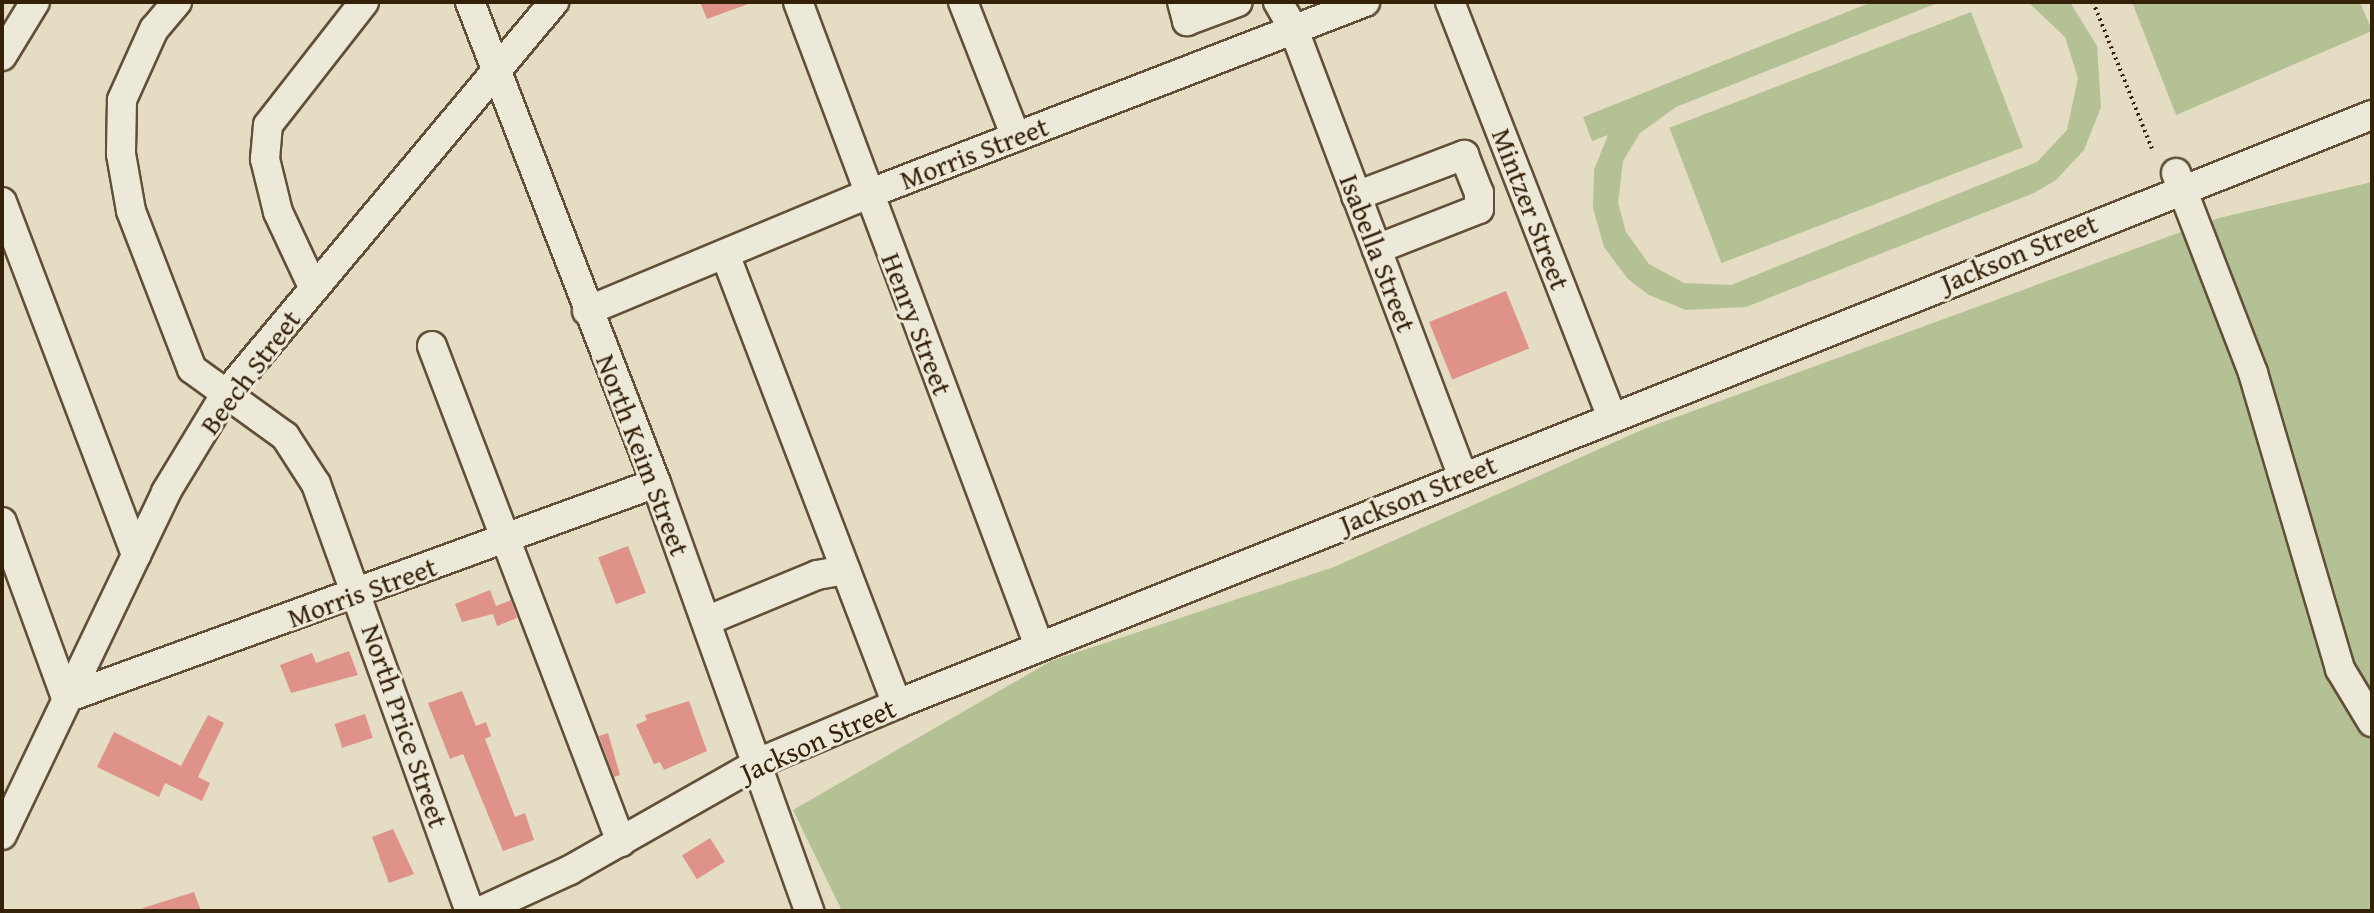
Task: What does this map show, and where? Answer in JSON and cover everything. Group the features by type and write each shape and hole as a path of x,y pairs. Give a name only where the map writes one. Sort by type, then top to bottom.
{"street":[{"path":"2,56 35,2"},
{"path":"143,2 154,29"},
{"name":"North Price Street","path":"177,2 154,29 122,100 121,154 131,211 181,351 192,369 225,395 265,419 303,458 359,594 470,911"},
{"path":"314,289 278,212 265,159 268,125 364,2"},
{"name":"North Keim Street","path":"470,2 656,483 809,911"},
{"name":"Beech Street","path":"2,835 166,492 225,395 554,2"},
{"name":"Henry Street","path":"798,2 1039,646"},
{"path":"963,2 1016,137"},
{"path":"1182,2 1187,21 1238,2"},
{"name":"Isabella Street","path":"1278,2 1294,30 1463,477"},
{"name":"Morris Street","path":"587,311 868,194 1365,2"},
{"name":"Mintzer Street","path":"1450,2 1612,417"},
{"name":"Jackson Street","path":"481,911 621,842 758,763 897,704 1612,417 2178,180 2372,115"},
{"path":"1356,196 1464,155 1502,136"},
{"path":"1377,249 1479,209 1479,193 1464,155"},
{"path":"2178,180 2253,373 2340,669 2372,722"},
{"path":"2,202 136,555"},
{"path":"725,254 897,704"},
{"path":"432,346 507,539 584,758 621,842"},
{"name":"Morris Street","path":"66,698 359,594 656,483"},
{"path":"2,522 66,698"},
{"path":"702,612 790,572 817,575 846,570"}],"path":[{"path":"2093,2 2152,149"}],"green space":[{"path":"1872,2 1940,2 1676,107 1640,133 1623,161 1618,203 1626,232 1649,264 1684,283 1731,285 2037,162 2067,130 2078,78 2065,37 2028,2 2070,2 2097,46 2101,107 2084,150 2056,180 2034,193 1746,307 1686,310 1649,295 1628,279 1604,247 1593,208 1594,170 1608,135 1592,141 1583,117"},
{"path":"2132,2 2360,2 2372,31 2176,115"},
{"path":"1971,12 2023,147 1721,263 1669,128"},
{"path":"2372,182 2372,911 842,911 793,810 1051,661 1334,567 1644,429 2219,218"}],"building":[{"path":"700,2 747,2 748,4 707,19"},
{"path":"1506,291 1529,348 1452,380 1429,322"},
{"path":"628,546 646,593 616,604 598,557"},
{"path":"490,590 496,606 511,600 517,618 497,626 493,614 462,622 455,604"},
{"path":"349,651 358,675 291,693 280,665 312,653 316,663"},
{"path":"462,691 476,726 486,722 491,736 485,739 515,817 525,813 534,840 503,851 463,754 450,759 428,703"},
{"path":"689,701 707,751 664,770 660,762 654,764 636,725 647,720 645,715"},
{"path":"365,714 373,738 342,748 335,724"},
{"path":"208,715 224,723 198,777 210,783 202,801 165,783 159,797 97,767 114,732 181,766"},
{"path":"608,733 620,775 614,777 599,736"},
{"path":"393,829 414,874 389,883 372,837"},
{"path":"710,838 725,862 697,879 682,855"},
{"path":"194,892 201,911 144,911 143,908"}]}
